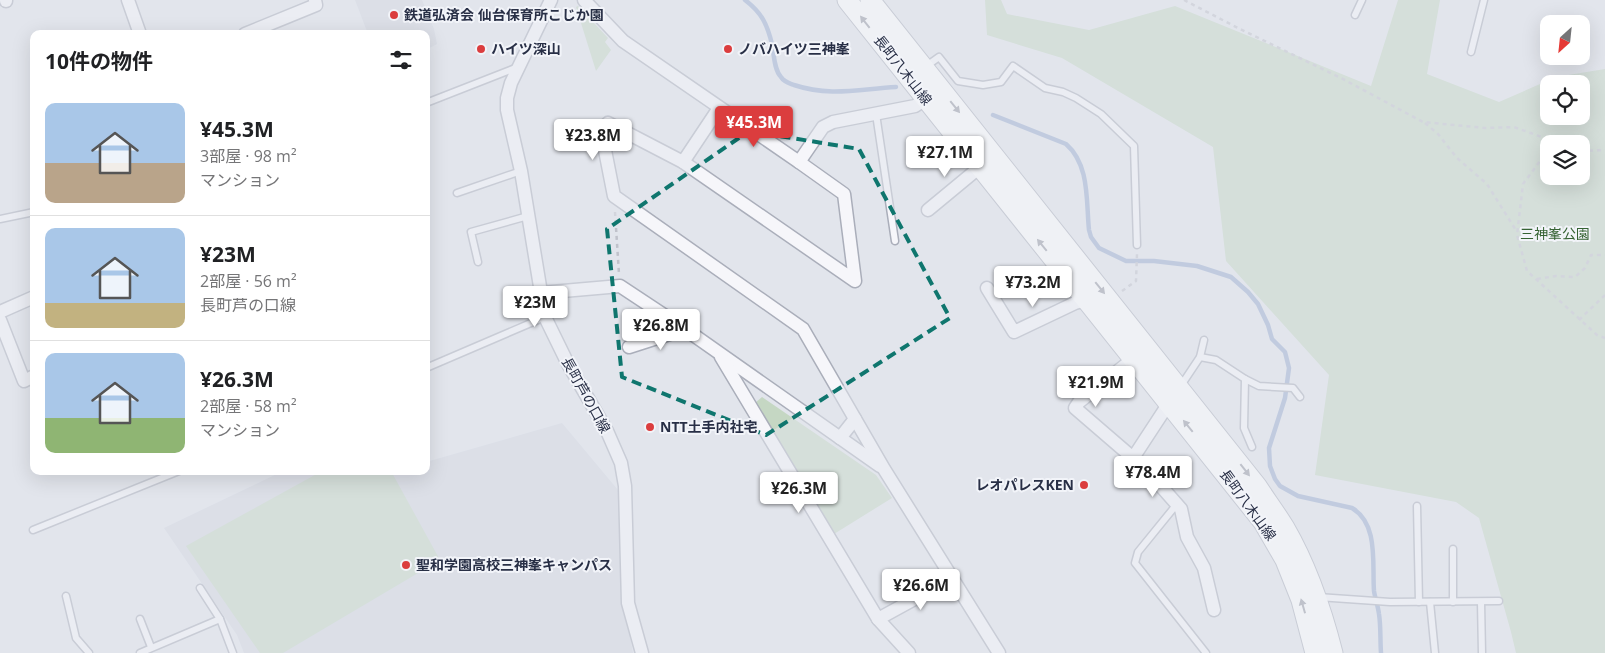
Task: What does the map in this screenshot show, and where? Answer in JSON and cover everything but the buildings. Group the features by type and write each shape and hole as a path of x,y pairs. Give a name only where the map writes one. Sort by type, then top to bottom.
{"street":[{"path":"128,0 139,30"},
{"path":"255,30 316,5 315,0"},
{"name":"長町芦の口線","path":"551,0 511,83 507,98 507,110 520,171 545,317 568,364 607,431 621,463 625,486 628,604 642,653"},
{"path":"584,0 623,41 844,194 856,281 682,162 608,123 601,130 614,196 803,329 884,469 999,653"},
{"name":"長町八木山線","path":"847,0 917,74"},
{"path":"870,0 917,74 1174,396 1257,486 1285,528 1316,597 1332,653"},
{"path":"799,162 823,127 833,122 915,106 933,94"},
{"name":"長町八木山線","path":"933,94 980,167 1133,359 1174,396 1263,522 1285,560 1301,600 1315,653"},
{"path":"682,162 719,108"},
{"path":"928,210 980,167"},
{"path":"540,293 620,286 685,329 884,469"},
{"path":"987,288 1014,332 1075,303 1086,300"},
{"path":"0,312 30,299"},
{"path":"0,320 24,380 30,378"},
{"path":"629,347 685,329"},
{"path":"719,353 878,619 909,653"},
{"path":"1133,359 1078,402 1075,408 1132,458 1143,473 1159,484 1178,503 1187,537 1204,568 1214,610"},
{"path":"1132,458 1174,396"},
{"path":"840,438 855,420"},
{"path":"878,619 951,578"}],"lane":[{"path":"1356,15 1362,0"},
{"path":"1471,52 1484,0"},
{"path":"917,74 939,58 958,81 983,85 1001,82 1013,66 1045,88 1063,92 1076,98 1101,114 1134,146 1137,245"},
{"path":"430,101 519,67"},
{"path":"876,114 895,241"},
{"path":"458,193 520,171"},
{"path":"0,219 30,213"},
{"path":"478,262 471,232 528,216"},
{"path":"430,366 545,317"},
{"path":"1174,396 1200,358 1204,340"},
{"path":"1200,358 1216,360 1244,379 1259,386 1294,388 1300,397"},
{"path":"1244,379 1244,428 1252,447"},
{"path":"33,530 169,475"},
{"path":"1178,503 1138,552 1135,564 1206,653"},
{"path":"1417,506 1419,602"},
{"path":"1453,549 1453,602"},
{"path":"200,588 220,619 232,653"},
{"path":"66,596 76,638 89,653"},
{"path":"1316,597 1390,602 1499,601"},
{"path":"1430,602 1434,653"},
{"path":"1481,602 1482,653"},
{"path":"140,619 151,648"},
{"path":"140,653 220,619"}],"path":[{"path":"1184,0 1341,78 1423,122 1438,134 1457,158 1487,184 1518,234 1527,271 1597,335 1605,338"},
{"path":"1423,122 1485,128 1514,127 1540,136"},
{"path":"1590,151 1605,150"},
{"path":"1518,234 1524,184 1540,162"},
{"path":"614,196 620,286"},
{"path":"1536,280 1556,276 1575,278 1585,268 1591,254 1605,255"},
{"path":"1120,293 1136,281 1136,256"},
{"path":"1580,320 1605,295"}],"highlighted area":[{"path":"749,131 859,149 950,318 766,435 622,377 607,229"}],"shaded area":[{"name":"鉄道弘済会 仙台保育所こじか園","path":"355,0 422,0 434,29 437,44 430,48 430,30 366,30"},
{"name":"聖和学園高校三神峯キャンパス","path":"562,423 618,490 624,602 633,653 244,653 237,635 164,528 275,475 430,475 430,461"}],"green space":[{"name":"三神峯公園","path":"985,0 1001,0 1007,14 1089,30 1175,6 1371,86 1398,0 1440,0 1427,74 1499,102 1540,84 1540,125 1590,125 1590,75 1568,75 1605,69 1605,653 1516,653 1479,518 1456,502 1315,475 1329,375 1226,261 1213,147 1062,58 987,35"},
{"path":"578,6 608,38 605,42 611,50 596,71 576,7"},
{"path":"762,397 876,475 892,498 834,534 755,403"},
{"path":"315,475 393,475 440,560 283,653 260,653 186,546"}],"waterway":[{"path":"745,0 760,14 766,25 777,70 785,81 807,89 820,91 896,87"},
{"path":"993,115 1066,144 1074,153 1083,173 1087,196 1089,230 1091,237 1099,248 1126,261 1154,261 1197,266 1231,277 1258,304 1272,339 1285,352 1289,368 1285,398 1269,448 1270,466 1280,486 1298,496 1352,508 1361,515 1367,524 1372,545 1374,591 1380,619 1381,653"}],"place":[{"name":"鉄道弘済会 仙台保育所こじか園","path":"394,15"},
{"name":"ハイツ深山","path":"481,49"},
{"name":"ノバハイツ三神峯","path":"728,49"},
{"name":"NTT土手内社宅","path":"650,427"},
{"name":"レオパレスKEN","path":"1084,485"},
{"name":"聖和学園高校三神峯キャンパス","path":"406,565"}]}
